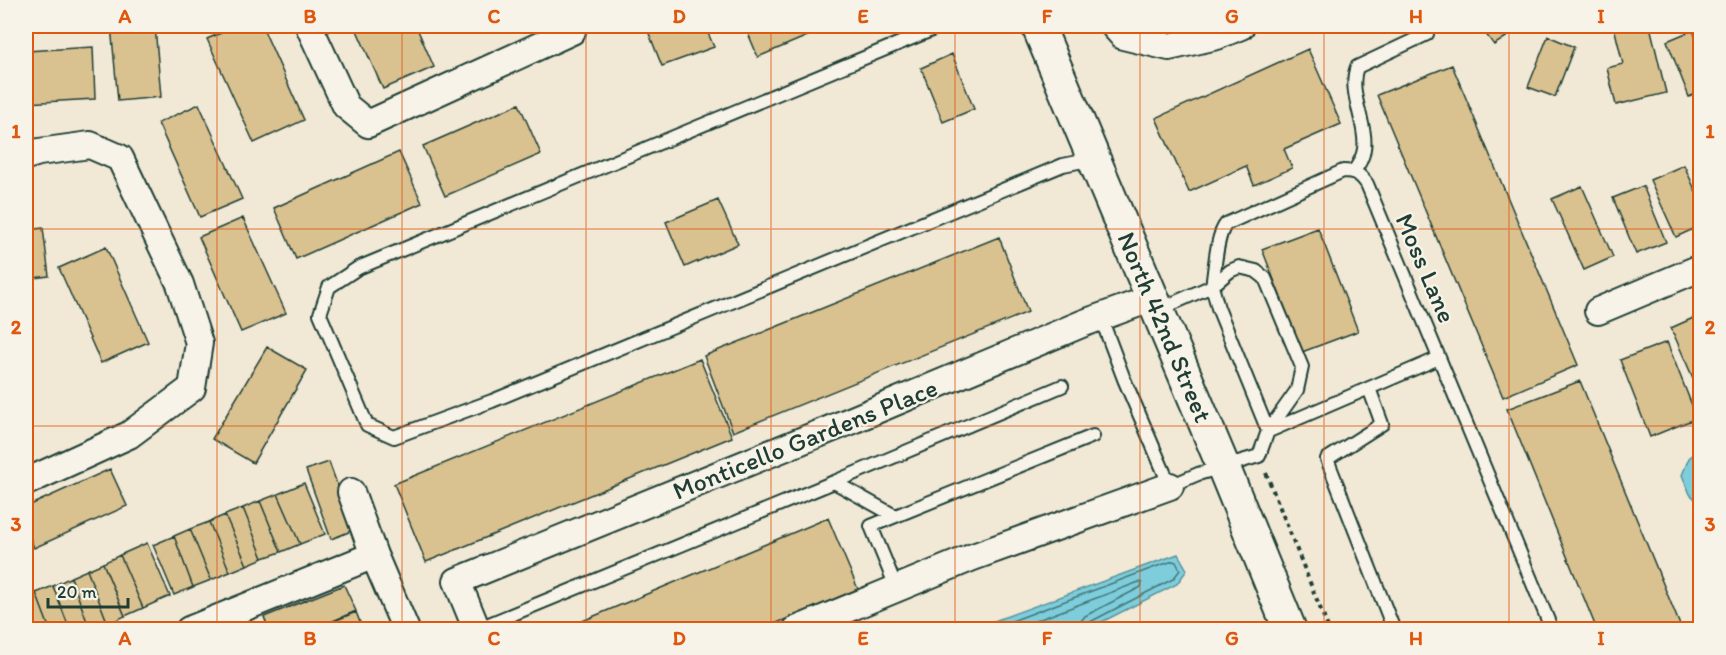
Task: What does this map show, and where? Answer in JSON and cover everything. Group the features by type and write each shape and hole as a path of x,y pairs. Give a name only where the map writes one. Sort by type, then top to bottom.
{"street":[{"path":"309,26 346,106 368,124 572,31"},
{"name":"North 42nd Street","path":"1038,26 1290,630"},
{"path":"1114,26 1122,36 1170,47 1217,36 1241,26"},
{"path":"26,156 90,145 120,158 180,284 199,343 192,388 129,435 26,482"},
{"path":"1598,311 1701,268"},
{"name":"Monticello Gardens Place","path":"477,629 457,581 1084,323 1155,304"},
{"path":"796,630 973,557 1160,491"},
{"path":"351,492 374,555 406,630"},
{"path":"189,630 374,555"}],"lane":[{"path":"941,26 500,216 358,268 329,287 320,314 367,425 394,437 492,401 558,368 1063,165 1094,158"},
{"path":"1268,432 1218,308 1212,286 1223,229 1226,224 1343,171 1354,171 1362,159 1365,146 1355,90 1354,73 1357,67 1427,34"},
{"name":"Moss Lane","path":"1354,171 1367,184 1552,630"},
{"path":"1101,318 1124,379 1160,491 1198,474 1259,456 1268,432 1297,390 1302,367 1265,278 1256,271 1239,267 1212,286 1155,304"},
{"path":"1268,432 1439,358"},
{"path":"477,629 1062,386"},
{"path":"1369,388 1382,424 1327,459 1394,630"},
{"path":"897,587 871,526 1094,436"},
{"path":"834,482 895,516"}],"path":[{"path":"1266,472 1329,630"}],"water":[{"path":"1700,449 1700,504 1690,494 1682,475 1689,458"},
{"path":"1178,554 1187,570 1177,584 1088,629 884,629 939,621 977,624 994,621"}],"building":[{"path":"111,26 155,26 161,97 118,101"},
{"path":"237,26 262,26 304,120 254,143 207,39"},
{"path":"355,26 416,26 434,67 383,89"},
{"path":"646,26 705,26 714,47 662,66"},
{"path":"745,26 831,26 758,57"},
{"path":"1480,26 1523,26 1494,45"},
{"path":"1650,26 1666,93 1616,105 1607,68 1623,64 1614,27"},
{"path":"1693,30 1700,50 1700,92 1689,97 1667,41"},
{"path":"1548,36 1574,47 1555,97 1528,87"},
{"path":"93,47 95,99 26,103 26,51"},
{"path":"1308,49 1341,124 1284,149 1292,168 1254,185 1246,166 1189,192 1156,118"},
{"path":"952,54 974,109 943,122 921,68"},
{"path":"1452,65 1578,365 1503,397 1377,95"},
{"path":"199,104 242,199 200,217 158,123"},
{"path":"519,104 541,154 445,196 423,146"},
{"path":"399,152 422,203 296,259 274,208"},
{"path":"1684,165 1700,201 1700,226 1676,237 1650,180"},
{"path":"1582,186 1613,257 1584,270 1552,199"},
{"path":"1643,186 1666,242 1636,254 1613,198"},
{"path":"718,200 738,244 685,267 666,222"},
{"path":"243,218 286,313 241,332 199,237"},
{"path":"43,228 49,276 26,279 26,230"},
{"path":"1318,228 1358,331 1302,352 1262,249"},
{"path":"999,237 1028,312 733,432 704,356"},
{"path":"106,247 148,342 101,363 59,268"},
{"path":"1700,315 1700,394 1671,328"},
{"path":"1667,342 1697,418 1650,437 1620,360"},
{"path":"267,347 307,370 253,463 212,439"},
{"path":"700,359 732,437 426,562 394,484"},
{"path":"1580,381 1682,630 1597,630 1507,409"},
{"path":"329,462 354,530 331,539 306,470"},
{"path":"110,469 127,506 34,548 26,528 26,507"},
{"path":"304,483 325,534 300,544 278,494"},
{"path":"278,494 300,544 281,552 260,501"},
{"path":"260,501 281,552 263,558 243,508"},
{"path":"243,508 263,558 247,565 225,515"},
{"path":"225,515 247,565 230,572 209,522"},
{"path":"828,518 858,589 760,630 561,630"},
{"path":"209,522 230,572 211,580 190,529"},
{"path":"190,529 211,580 193,587 174,536"},
{"path":"174,536 193,587 174,595 153,545"},
{"path":"147,543 170,596 143,608 120,555"},
{"path":"120,555 143,608 125,616 103,563"},
{"path":"103,563 125,616 108,624 87,570"},
{"path":"87,570 108,624 95,630 90,630 71,577"},
{"path":"71,577 90,630 70,630 53,586"},
{"path":"344,585 356,611 312,630 269,630 264,617"},
{"path":"53,586 70,630 50,630 36,593"},
{"path":"36,593 50,630 30,630 26,619 26,598"},
{"path":"356,612 363,630 315,630 315,629"}]}
